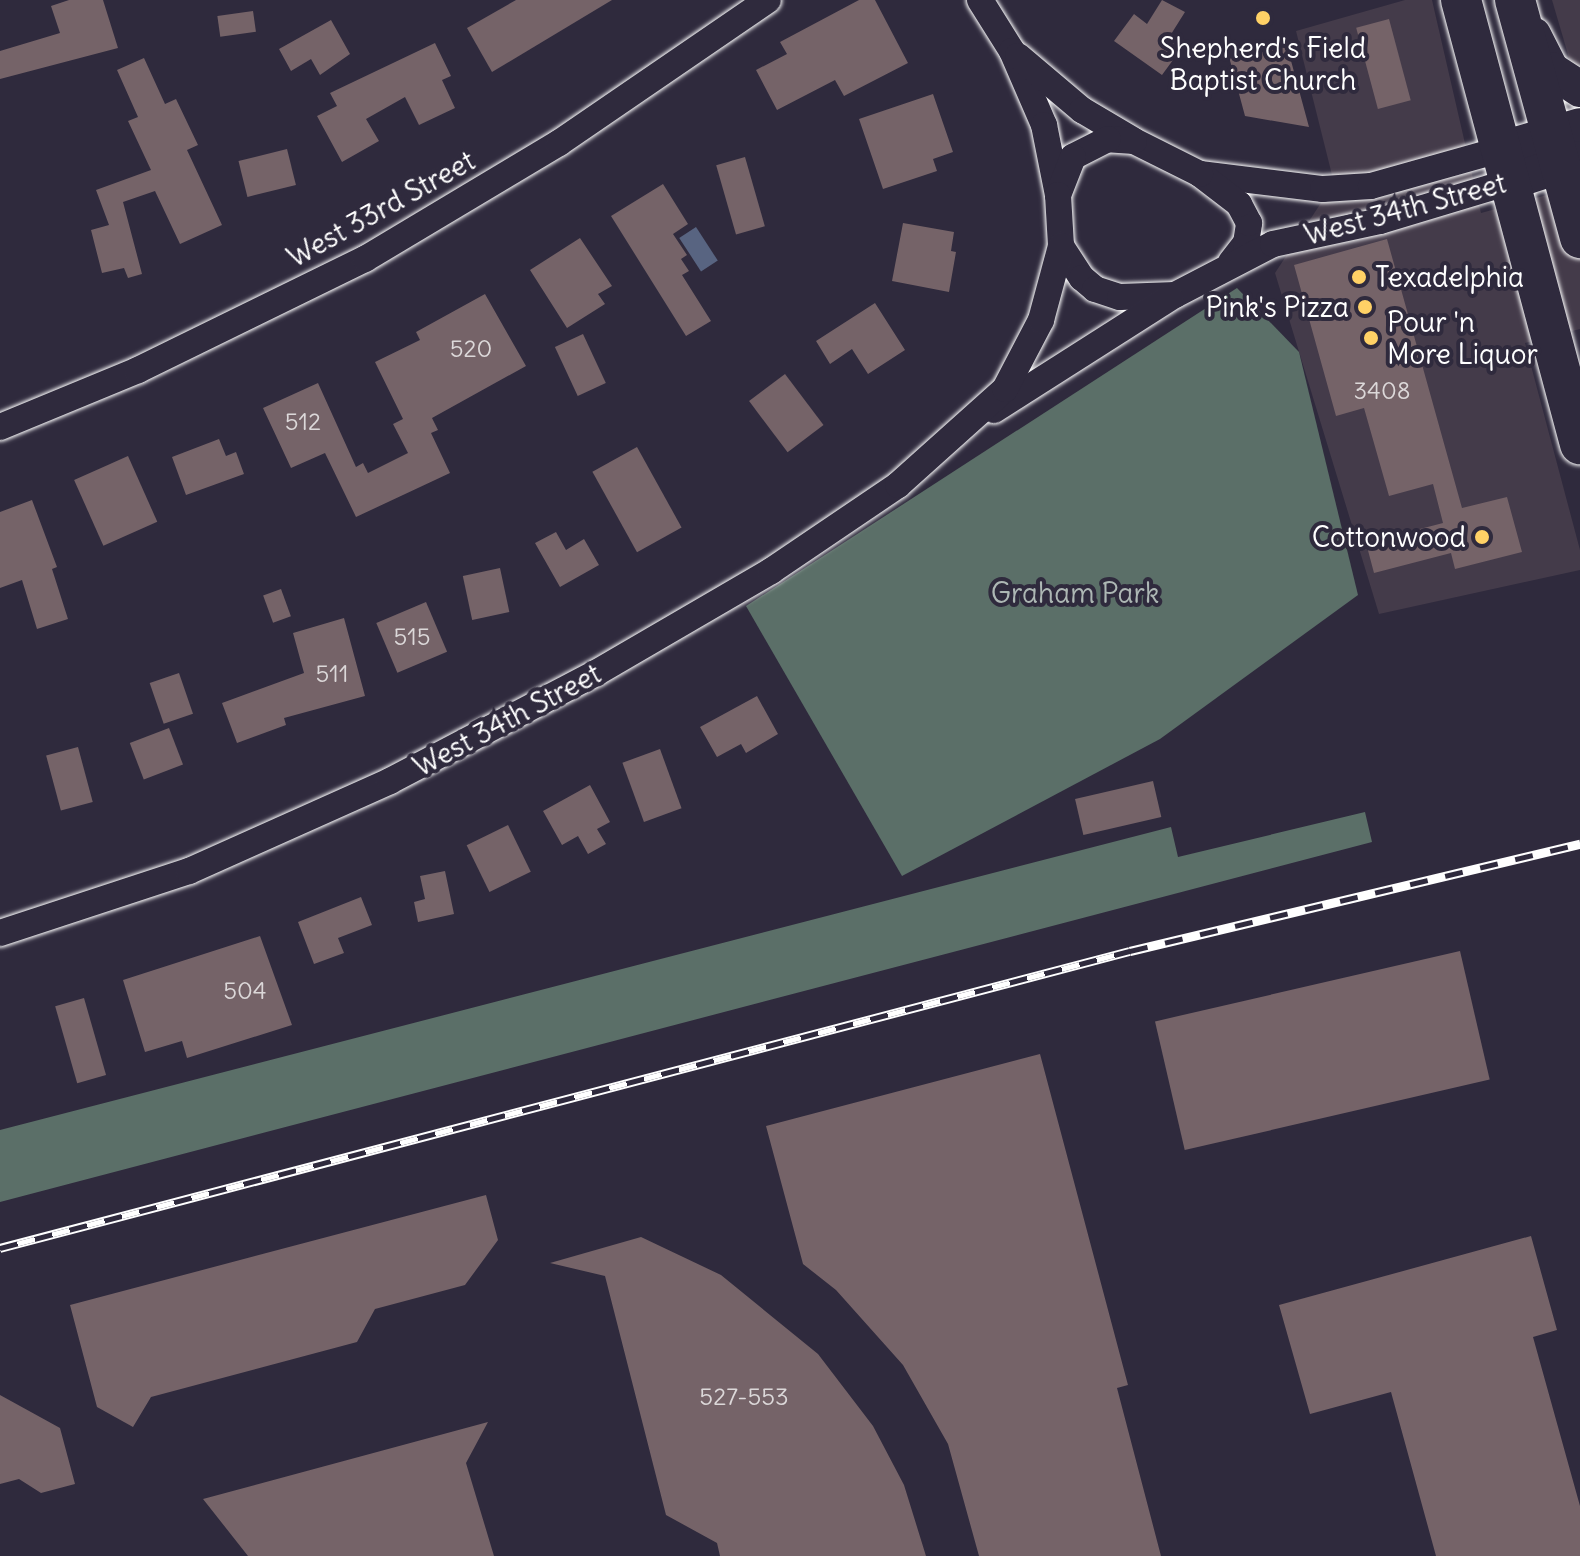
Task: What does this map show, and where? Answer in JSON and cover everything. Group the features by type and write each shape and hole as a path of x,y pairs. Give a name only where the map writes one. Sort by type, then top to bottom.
{"main road":[{"path":"1461,0 1580,444"},
{"path":"1516,2 1551,70 1580,89"},
{"path":"1516,2 1567,147 1580,238"},
{"name":"West 34th Street","path":"1504,166 1567,147"}],"street":[{"name":"West 33rd Street","path":"0,427 138,370 365,259 559,143 768,0"},
{"path":"980,0 1012,51 1044,125 1058,195 1061,246 1095,289 1120,297 1175,295 1231,262 1246,243 1245,212 1200,174 1134,141 1082,110 1012,51"},
{"path":"1058,195 1073,157 1091,144 1108,139 1134,141"},
{"name":"West 34th Street","path":"1200,174 1323,189 1371,186 1504,166"},
{"name":"West 34th Street","path":"1231,262 1273,244 1380,221 1504,166"},
{"name":"West 34th Street","path":"971,425 1005,389 1025,358 1061,246"},
{"name":"West 34th Street","path":"0,933 189,871 491,730 771,571 898,485 971,425 1175,295"}],"shaded area":[{"path":"1405,0 1432,0 1481,213 1580,186 1580,329 1525,343 1580,550 1580,570 1379,614 1275,273 1334,183 1296,31"},
{"path":"1552,0 1580,0 1580,66 1572,68"}],"green space":[{"name":"Graham Park","path":"1237,288 1299,352 1358,595 1160,739 902,876 746,606"},
{"path":"1365,812 1372,842 0,1202 0,1130 1171,827 1178,857"}],"water":[{"path":"696,227 718,261 701,271 679,238"}],"building":[{"path":"69,0 103,0 118,48 0,79 0,51 60,33 51,6"},
{"path":"516,0 612,0 492,72 467,28"},
{"path":"859,0 875,0 908,63 844,96 835,80 777,110 756,70 787,54 780,42"},
{"path":"1162,0 1185,12 1168,39 1181,49 1162,75 1114,41 1134,14 1147,24"},
{"path":"253,11 256,32 220,37 217,16"},
{"path":"1389,19 1411,100 1378,109 1356,28"},
{"path":"331,20 350,54 320,75 311,59 291,71 279,49"},
{"path":"435,43 451,76 442,80 455,108 419,125 405,97 366,119 379,141 342,162 317,116 337,106 330,93"},
{"path":"1253,46 1255,54 1287,46 1309,127 1245,116 1228,53"},
{"path":"144,58 165,104 176,99 198,145 187,150 222,225 180,244 155,191 123,202 142,274 128,278 124,268 102,273 91,230 109,225 96,190 151,170 128,121 138,117 117,70"},
{"path":"933,94 953,152 933,159 937,171 883,189 859,119"},
{"path":"287,149 296,185 247,197 238,161"},
{"path":"745,157 765,226 736,234 716,165"},
{"path":"663,184 688,224 673,234 687,255 681,259 689,271 682,275 711,321 686,336 611,216"},
{"path":"903,223 954,232 951,251 956,252 949,292 892,281"},
{"path":"580,238 612,286 598,294 605,304 567,328 530,270"},
{"path":"1387,239 1462,508 1507,497 1522,552 1455,569 1451,553 1374,573 1366,543 1443,523 1433,484 1389,496 1364,408 1336,416 1294,265"},
{"path":"485,294 526,366 432,418 438,430 431,433 450,473 356,517 325,453 291,468 263,408 318,383 356,467 363,463 368,473 408,453 393,424 403,419 375,362 420,340 416,332"},
{"path":"875,303 905,350 868,374 852,349 830,364 816,341"},
{"path":"583,334 606,383 578,396 555,347"},
{"path":"785,374 824,425 788,452 749,401"},
{"path":"219,439 226,456 236,452 244,474 186,495 172,457"},
{"path":"637,447 682,527 637,552 592,472"},
{"path":"128,456 157,522 103,546 74,480"},
{"path":"32,500 57,567 52,569 68,619 37,629 22,580 0,588 0,512"},
{"path":"556,532 566,550 584,539 599,565 560,587 535,543"},
{"path":"500,568 509,612 472,620 463,576"},
{"path":"281,589 291,616 273,623 263,595"},
{"path":"426,602 447,652 397,673 376,623"},
{"path":"344,618 365,696 284,718 286,725 237,743 222,703 304,673 293,633"},
{"path":"179,673 193,714 164,724 150,683"},
{"path":"757,696 778,734 746,753 741,744 717,757 700,727"},
{"path":"169,728 183,764 144,779 130,743"},
{"path":"78,747 93,802 61,811 46,756"},
{"path":"660,749 682,808 644,822 622,763"},
{"path":"1153,781 1161,817 1083,835 1075,799"},
{"path":"590,785 610,822 597,829 606,844 588,854 578,836 562,845 543,811"},
{"path":"508,825 531,872 489,892 467,845"},
{"path":"445,871 454,914 418,922 414,902 425,899 420,876"},
{"path":"361,897 372,925 338,938 344,953 314,964 298,922"},
{"path":"260,936 292,1025 187,1058 182,1041 145,1052 123,980"},
{"path":"1460,951 1490,1080 1185,1150 1155,1021"},
{"path":"84,998 106,1075 77,1083 55,1006"},
{"path":"1040,1054 1128,1385 1117,1388 1161,1556 979,1556 948,1444 903,1365 836,1290 803,1264 766,1126"},
{"path":"486,1195 498,1240 465,1285 375,1309 357,1342 151,1397 133,1427 97,1407 70,1305"},
{"path":"1531,1236 1557,1330 1533,1337 1580,1506 1580,1556 1436,1556 1391,1392 1310,1414 1279,1305"},
{"path":"641,1237 721,1275 818,1354 873,1426 904,1485 926,1556 720,1556 717,1543 666,1515 605,1276 550,1263"},
{"path":"0,1395 60,1428 75,1484 41,1493 19,1479 0,1484"},
{"path":"488,1422 466,1463 494,1556 248,1556 203,1499"}],"railway":[{"path":"0,1248 1130,951 1580,844"}],"place":[{"name":"Shepherd's Field Baptist Church","path":"1263,18"},
{"name":"Texadelphia","path":"1359,277"},
{"name":"Pink's Pizza","path":"1365,307"},
{"name":"Pour 'n More Liquor","path":"1371,338"},
{"name":"Cottonwood","path":"1482,537"}]}
